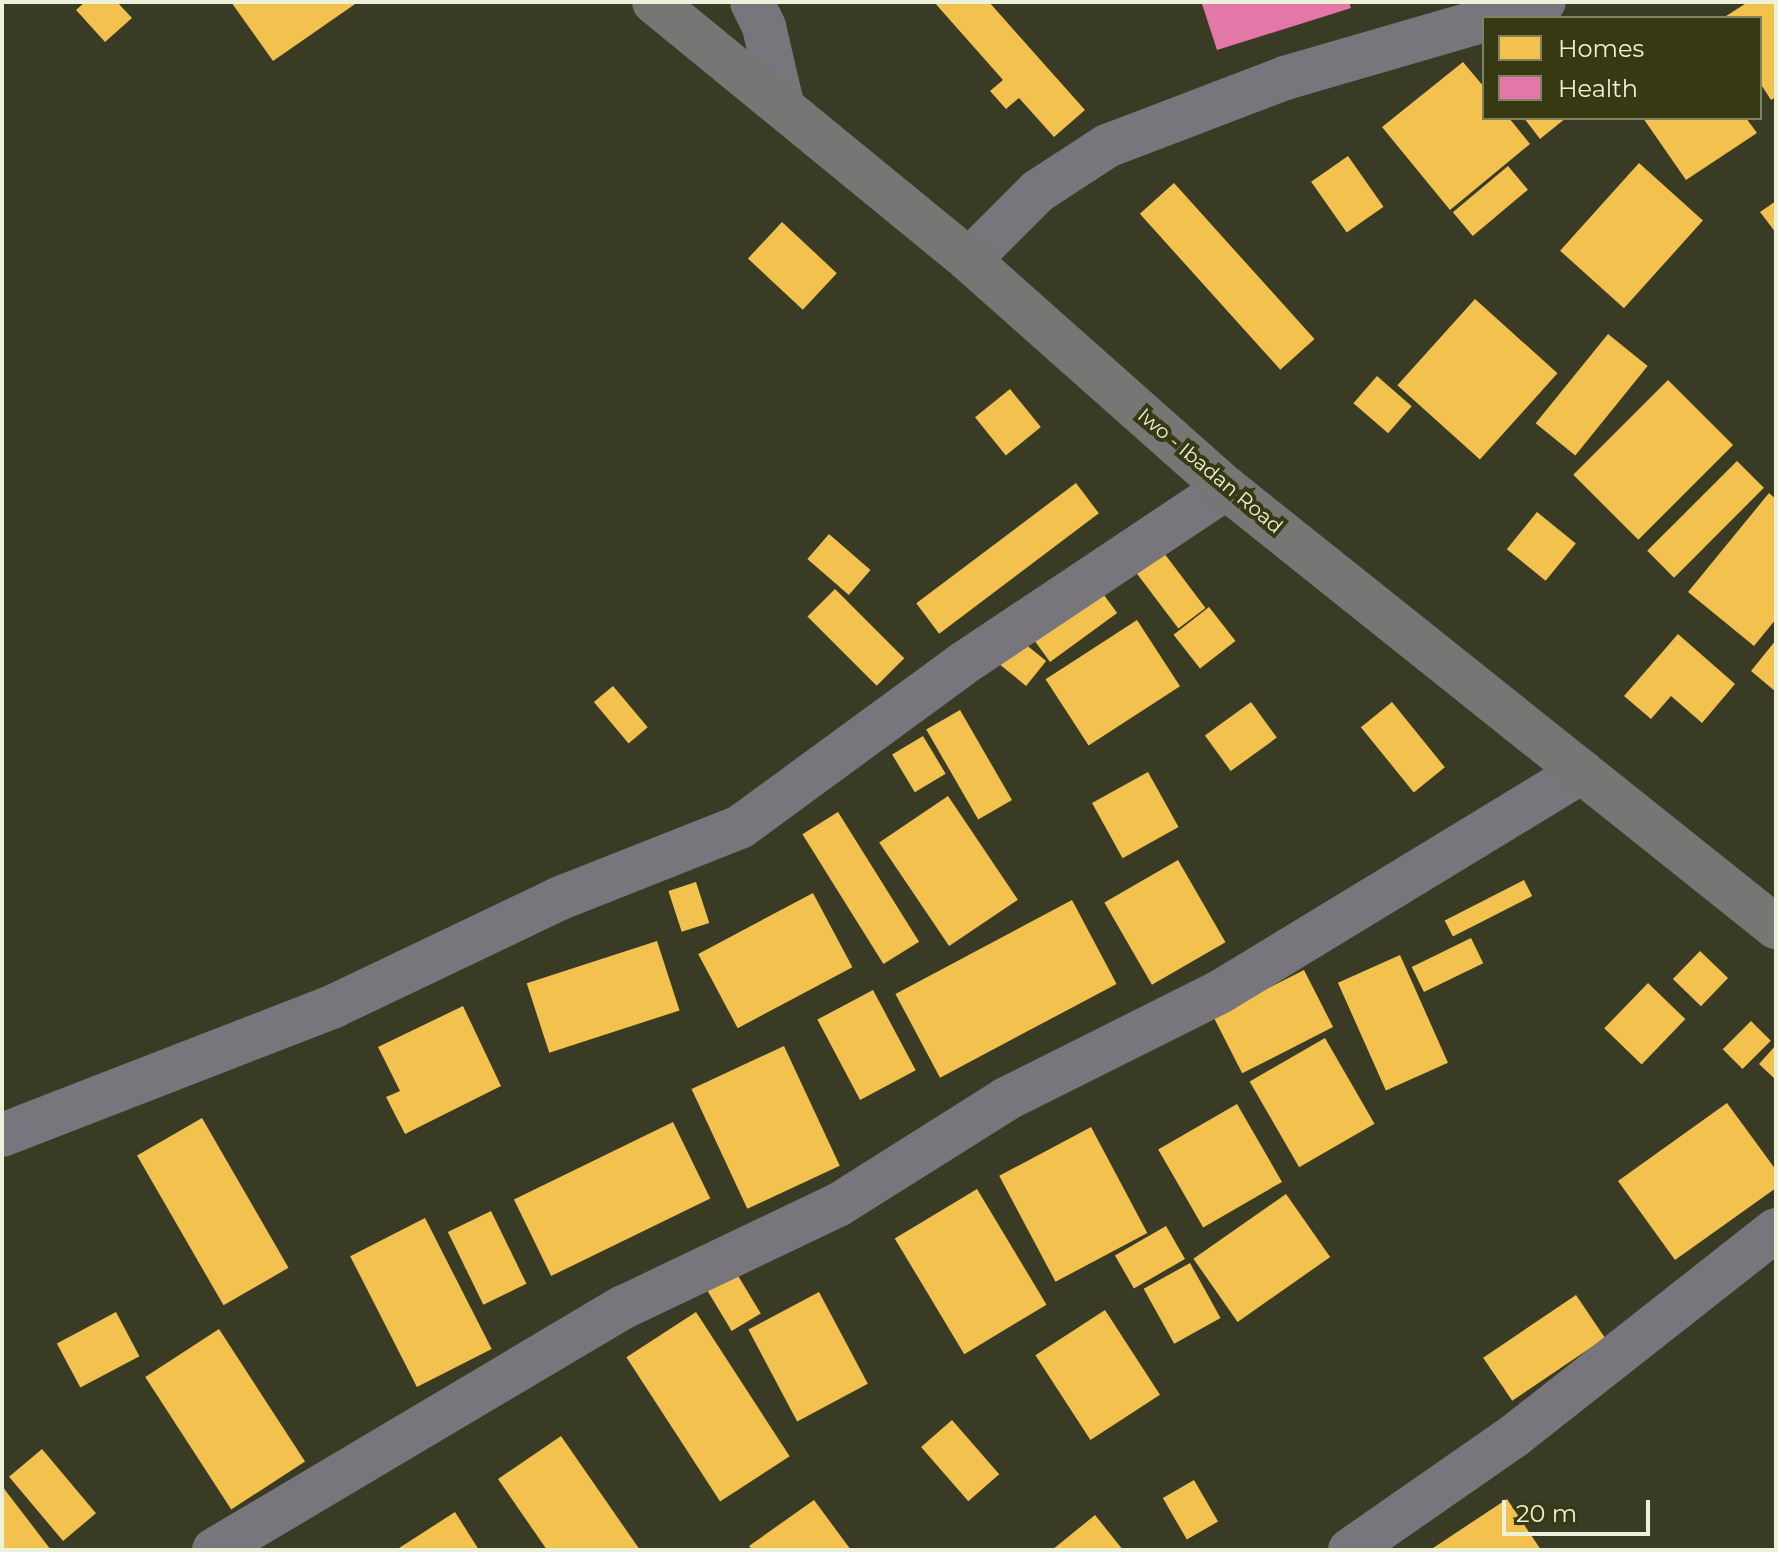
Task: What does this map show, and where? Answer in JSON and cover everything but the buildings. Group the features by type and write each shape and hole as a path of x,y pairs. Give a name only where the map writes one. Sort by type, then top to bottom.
{"main road":[{"name":"Iwo - Ibadan Road","path":"654,2 969,260 1226,488 1776,927"}],"street":[{"path":"752,2 764,27 782,104"},
{"path":"1497,16 1544,2"},
{"path":"969,260 1038,191 1107,146 1285,78 1482,21"},
{"path":"2,1135 334,1006 558,899 740,827 961,665 1226,488"},
{"path":"214,1550 624,1307 838,1205 1006,1099 1218,993 1582,772"},
{"path":"1350,1550 1514,1436 1776,1230"}]}
